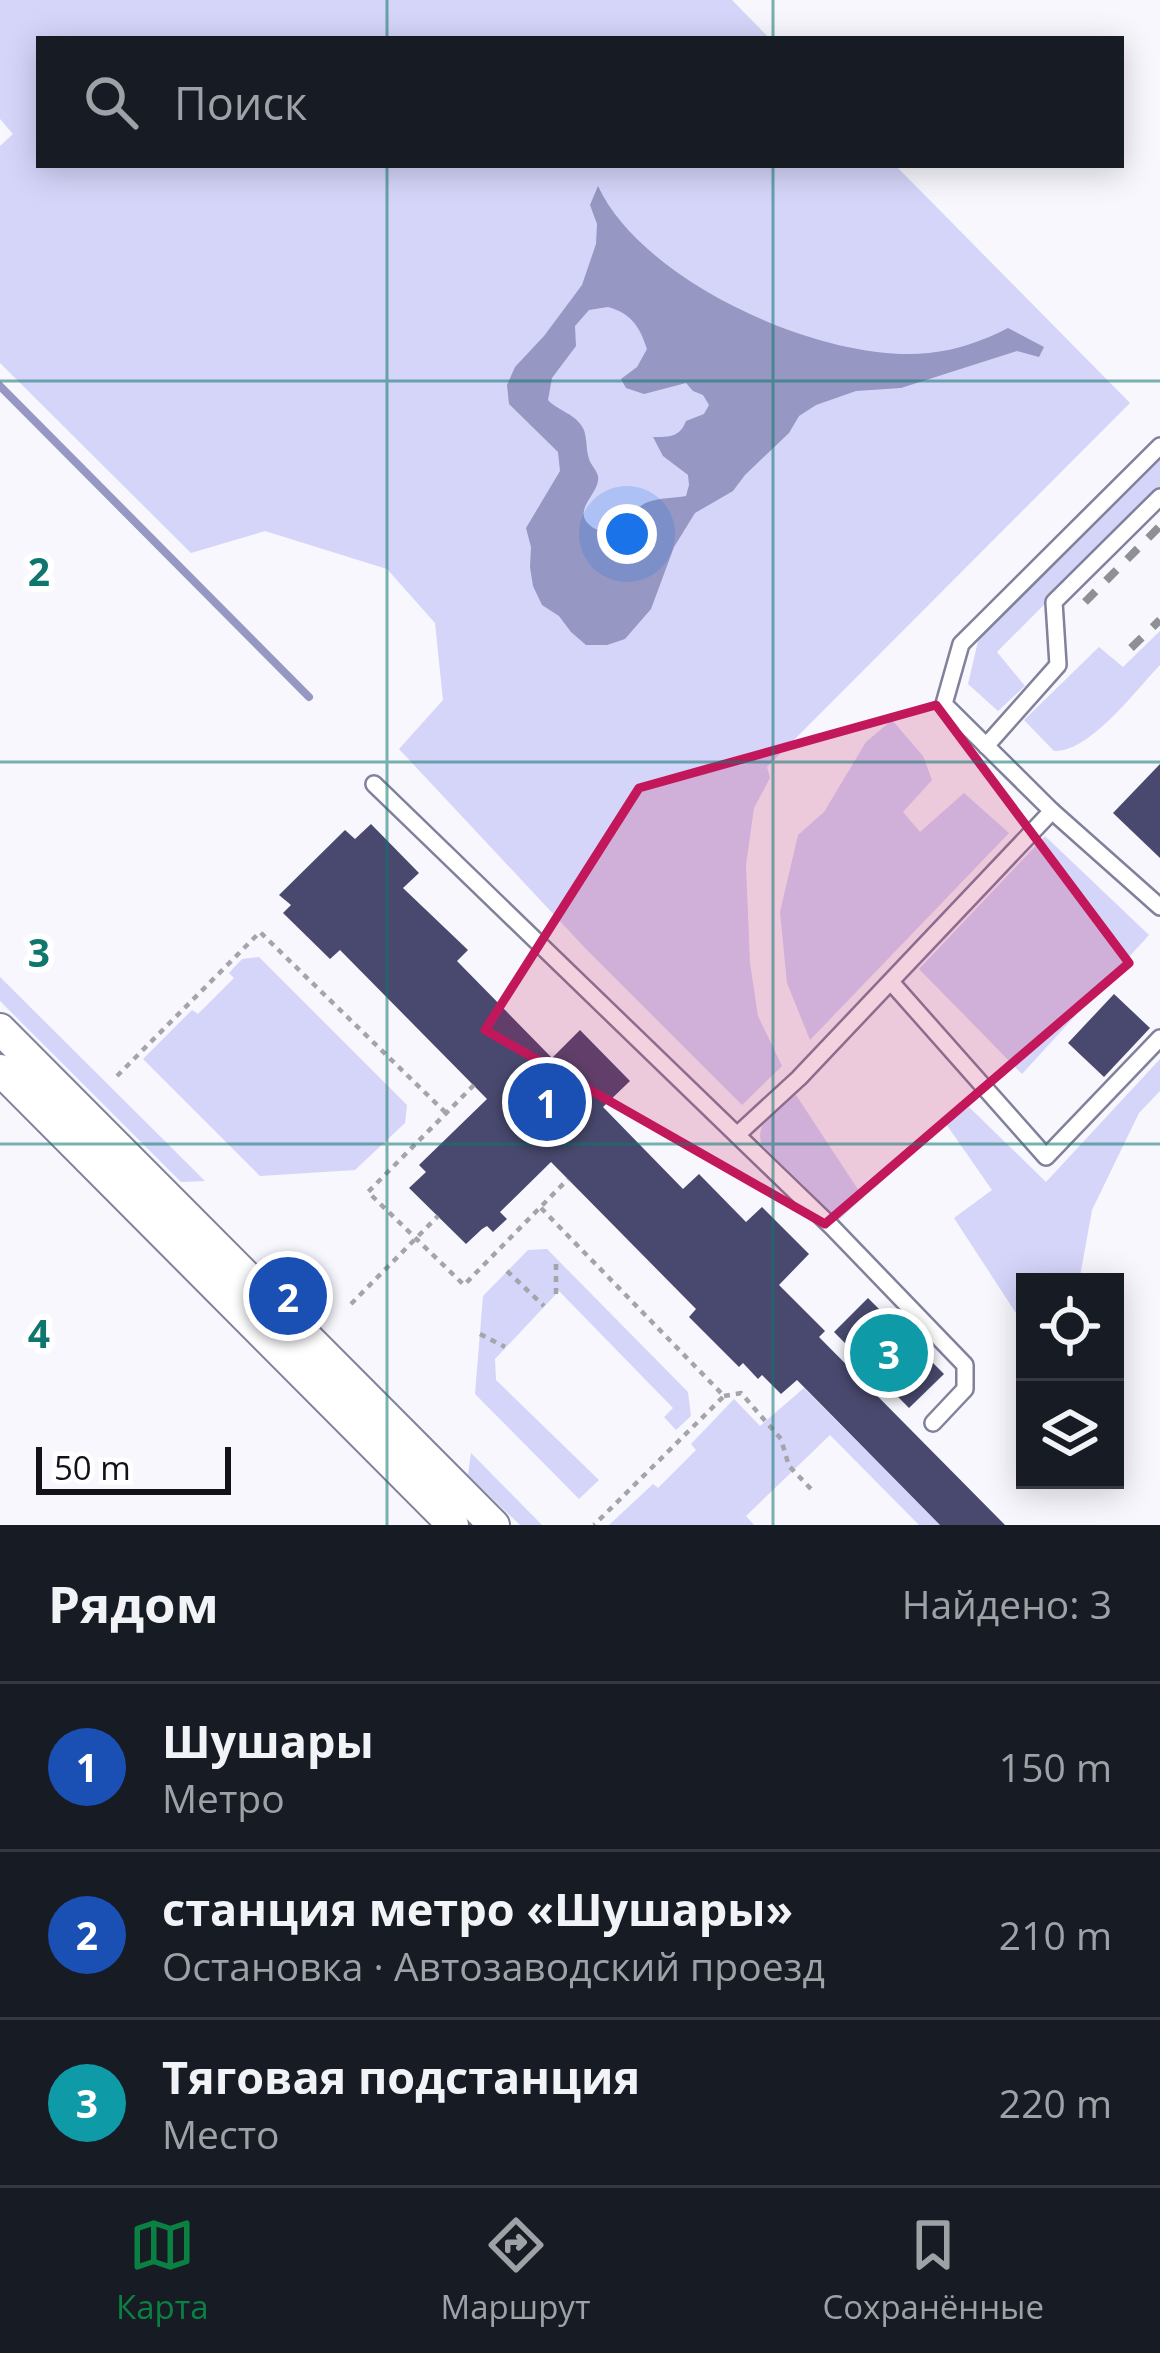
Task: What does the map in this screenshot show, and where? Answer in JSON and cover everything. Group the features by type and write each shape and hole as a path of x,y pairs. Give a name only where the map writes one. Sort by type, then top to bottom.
{"street":[{"path":"0,1029 494,1525"},
{"path":"0,1070 453,1525"}],"lane":[{"path":"1160,446 961,644 944,704 1052,811 1160,907"},
{"path":"986,746 1058,665 1054,602 1160,497"},
{"path":"374,784 838,1232 965,1365 965,1389 933,1423"},
{"path":"737,1136 799,1078 1052,811"},
{"path":"891,982 1046,1157 1160,1038"}],"path":[{"path":"117,1076 260,932 446,1113"},
{"path":"474,1085 368,1192 464,1285 568,1179"},
{"path":"541,1208 724,1396"},
{"path":"351,1304 438,1216"},
{"path":"556,1258 556,1294"},
{"path":"507,1271 544,1306"},
{"path":"480,1334 505,1348"},
{"path":"594,1525 724,1396 741,1393 782,1438 789,1466 811,1489"}],"highlighted area":[{"path":"936,705 1129,963 825,1224 485,1030 639,788"}],"shaded area":[{"path":"0,0 732,0 767,36 36,36 36,168 898,168 1130,403 767,767 770,778 754,808 746,865 750,963 758,1016 782,1066 742,1105 585,948 399,749 443,700 435,623 387,569 265,531 191,553 0,363 0,146 13,134 0,119"},
{"path":"598,186 621,221 654,255 741,310 790,331 887,353 929,353 970,344 1008,328 1044,347 1039,357 1017,351 901,388 856,391 799,416 789,433 733,491 695,513 674,547 651,609 625,639 586,645 542,605 533,586 526,528 560,471 558,452 509,404 507,385 515,367 582,285 596,244 597,224 590,205","holes":["608,307 634,322 647,349 637,367 621,379 626,388 644,394 686,383 709,405 677,433 653,437 663,456 688,475 686,496 648,502 621,524 600,530 584,514 598,483 584,430 548,400 552,378 576,346 575,326 589,310"]},
{"path":"1160,459 1160,488 997,652 1025,686 998,711 968,684 979,637"},
{"path":"1160,631 1160,665 1082,742 1054,751 1024,720 1099,647 1123,667"},
{"path":"892,720 923,756 932,780 903,812 920,832 964,793 1009,833 810,1040 787,983 780,912 798,835 824,812 866,742"},
{"path":"1045,836 1149,935 1022,1074 919,969"},
{"path":"259,957 407,1105 405,1123 355,1170 260,1176 143,1059 192,1010 198,1014 234,978 229,973 242,959"},
{"path":"0,977 205,1181 181,1182 0,1001"},
{"path":"1160,1059 1160,1091 1139,1113 1092,1210 1081,1273 1016,1273 1016,1313 954,1218 992,1190 946,1124 969,1107 1046,1182"},
{"path":"796,1095 863,1197 839,1220 762,1145 764,1122"},
{"path":"547,1249 688,1392 691,1416 676,1430 664,1417 673,1408 559,1291 495,1359 496,1380 599,1480 579,1499 475,1394 483,1296 528,1250"},
{"path":"804,1388 940,1525 919,1525 830,1435 746,1516 754,1525 609,1525 653,1484 658,1488 696,1450 691,1444 734,1399 760,1426"},
{"path":"471,1453 542,1525 520,1525 468,1475"}],"building":[{"path":"1160,764 1160,858 1113,813"},
{"path":"371,824 419,873 403,888 468,950 457,961 552,1058 580,1030 630,1081 603,1107 683,1189 699,1174 746,1222 762,1207 809,1254 779,1285 825,1331 819,1337 1005,1525 940,1525 797,1380 781,1394 762,1375 758,1379 743,1363 739,1367 689,1317 696,1309 551,1162 500,1212 507,1219 493,1232 487,1226 482,1229 466,1244 409,1188 426,1172 419,1165 487,1099 340,950 330,959 283,913 291,905 279,895 345,830 355,839"},
{"path":"1114,994 1150,1028 1104,1077 1068,1043"},
{"path":"868,1298 944,1374 909,1408 834,1332"}],"waterway":[{"path":"0,386 309,697"}],"railway":[{"path":"1085,602 1160,526"},
{"path":"1131,648 1160,620"}],"place":[{"name":"Шушары","path":"547,1102"},
{"name":"станция метро «Шушары»","path":"288,1296"},
{"name":"Тяговая подстанция","path":"889,1353"}]}
